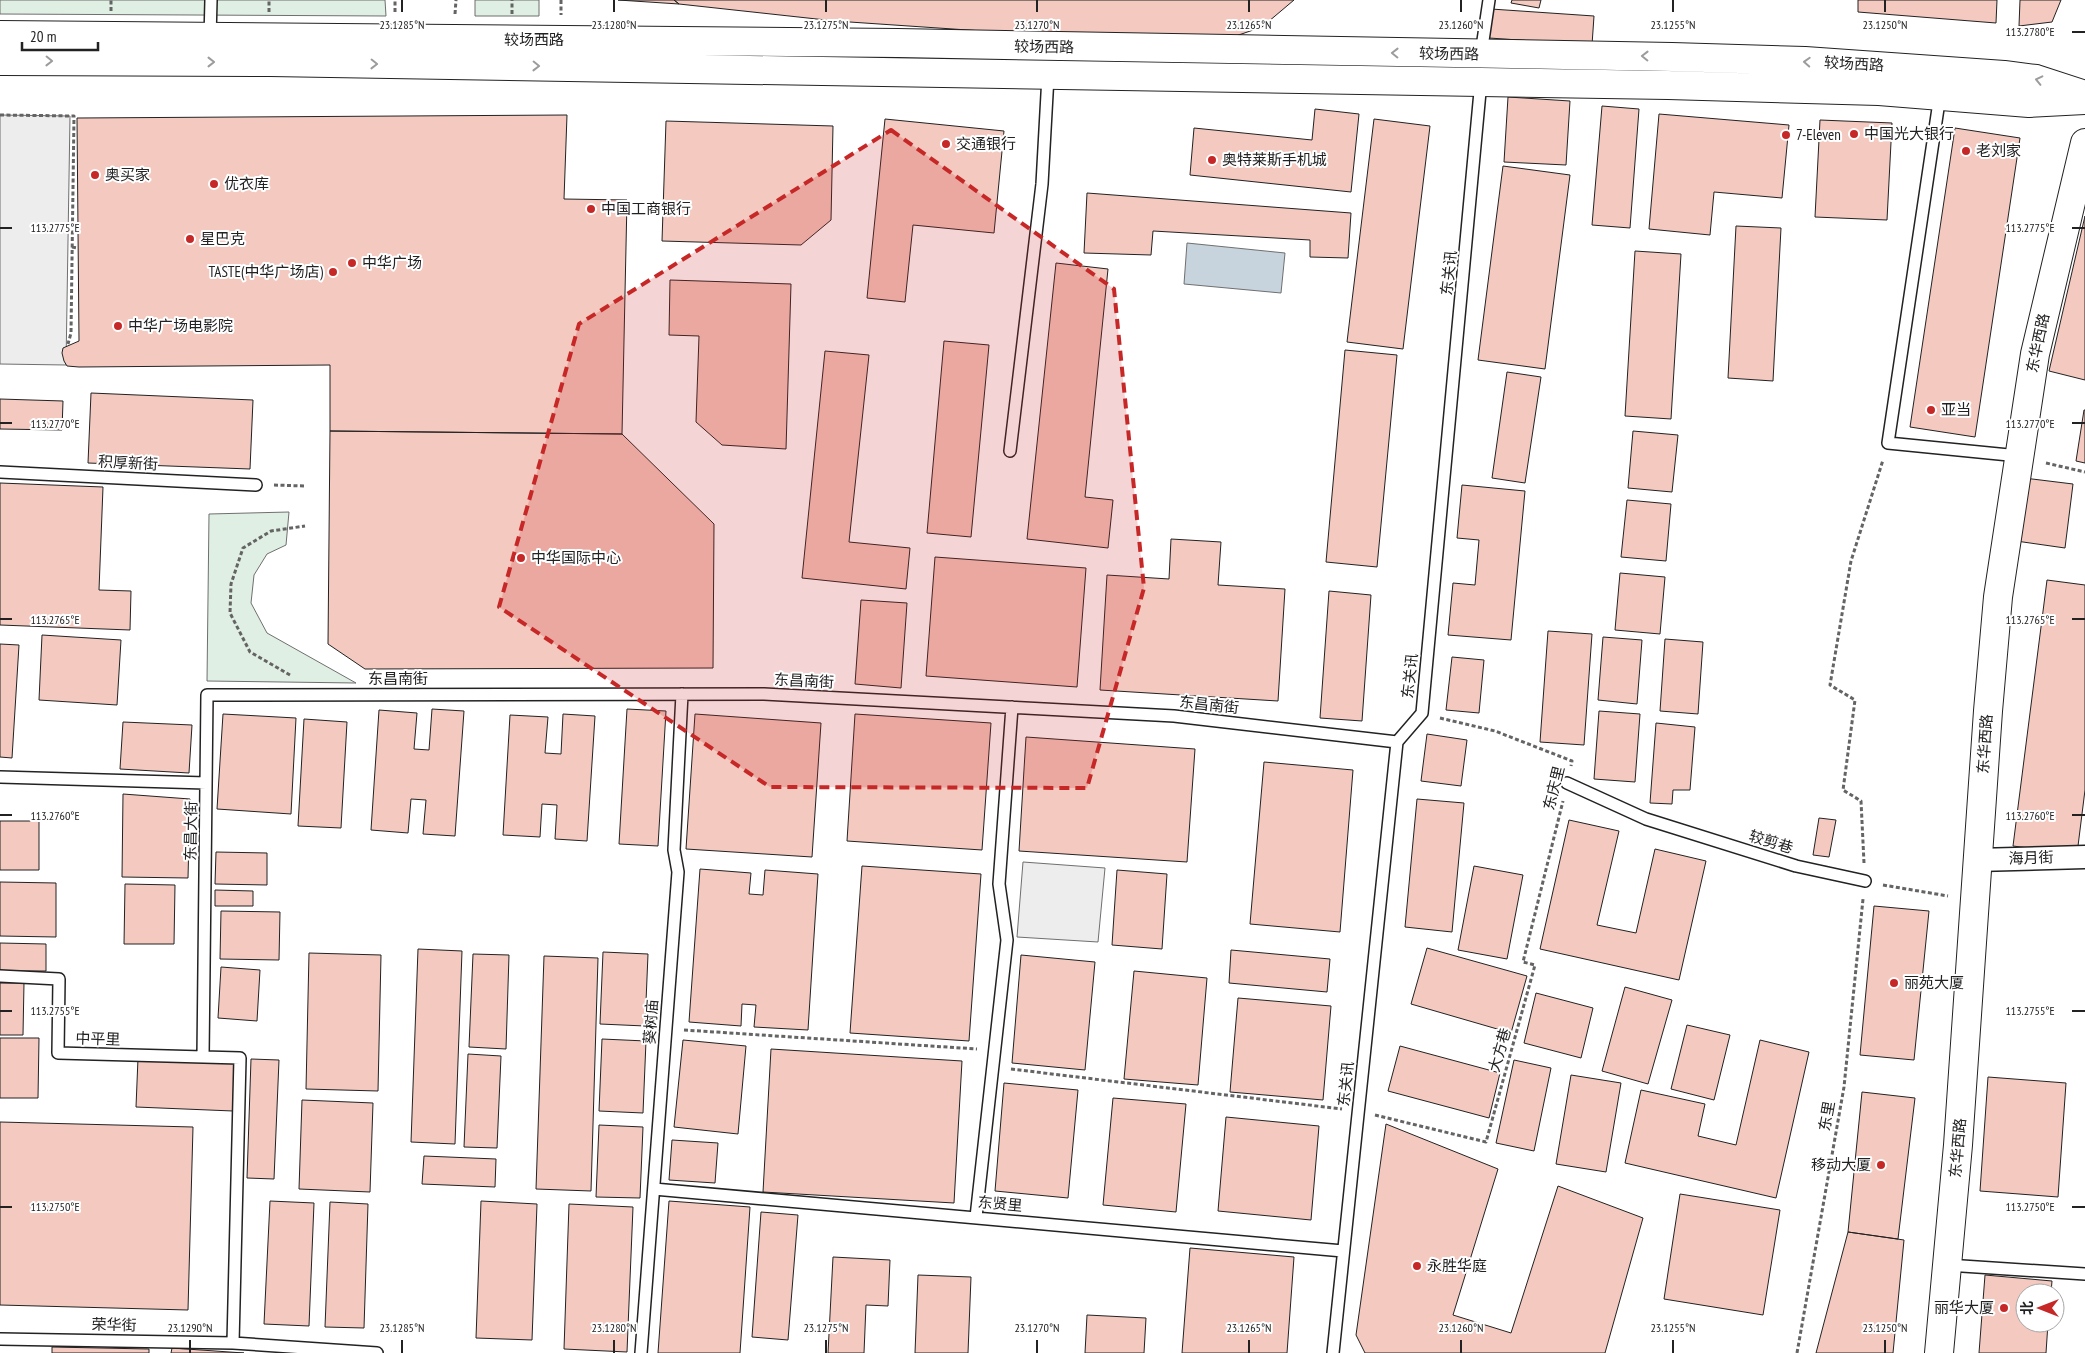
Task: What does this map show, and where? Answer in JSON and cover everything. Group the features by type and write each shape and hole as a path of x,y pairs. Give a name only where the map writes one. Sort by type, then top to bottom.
{"street":[{"name":"较场西路","path":"0,35 898,43 1690,57 1927,68 2036,79 2085,95"},
{"name":"较场西路","path":"0,61 310,63 1048,76 1481,81 1677,85 1940,95 2029,102 2085,100"},
{"name":"东华西路","path":"1939,1353 1958,1145 1977,860 1998,597 2035,354 2085,143"},
{"name":"海月街","path":"1977,860 2085,856"}],"lane":[{"path":"210,38 211,0"},
{"path":"1481,54 1489,0"},
{"path":"1010,451 1042,184 1048,76"},
{"name":"东关讯","path":"1333,1353 1397,742 1422,713 1481,81"},
{"path":"1940,95 1888,443 2018,456"},
{"name":"积厚新街","path":"0,472 256,484"},
{"name":"东昌南街","path":"206,783 207,694 764,694 1174,716 1397,742"},
{"name":"葵树庙","path":"641,1353 678,872 674,850 682,694"},
{"path":"976,1217 1007,940 999,884 1012,707"},
{"name":"东昌大街","path":"0,777 206,783 203,1057"},
{"name":"较剪巷","path":"1567,783 1646,819 1796,866 1865,881"},
{"name":"中平里","path":"0,976 59,978 58,1053 240,1058 233,1343"},
{"name":"东贤里","path":"654,1189 1343,1251"},
{"path":"1947,1265 2085,1274"},
{"name":"荣华街","path":"0,1339 233,1343 378,1353"}],"path":[{"path":"0,115 74,116 76,153 71,332 68,344"},
{"path":"72,247 78,248"},
{"name":"东里","path":"1797,1353 1844,1087 1865,881 1860,802 1843,790 1855,700 1830,685 1851,561 1888,443"},
{"path":"2018,456 2085,472"},
{"path":"256,484 305,486"},
{"path":"305,526 271,531 243,548 231,584 230,613 250,652 278,670 331,694"},
{"name":"东庆里","path":"1422,713 1494,731 1572,762 1523,962 1535,965"},
{"path":"1865,881 1975,901"},
{"name":"大方巷","path":"1358,1110 1486,1142 1535,965"},
{"path":"666,1029 994,1050"},
{"path":"993,1067 1358,1110"}],"highlighted area":[{"path":"891,130 1114,289 1144,588 1087,788 770,787 499,607 579,324"}],"green space":[{"path":"0,0 385,0 386,16 0,14"},
{"path":"475,0 539,0 539,16 475,16"},
{"path":"289,512 286,545 267,554 254,575 251,603 267,633 356,683 207,681 209,514"}],"shaded area":[{"path":"0,115 70,116 66,365 0,364"},
{"path":"1187,243 1285,253 1281,293 1184,284"},
{"path":"1023,862 1105,868 1098,942 1017,937"}],"building":[{"path":"618,0 674,0 679,4"},
{"path":"674,0 1294,0 1262,27 1224,40 1056,36 835,21 679,4"},
{"path":"1512,0 1541,0 1539,8 1511,3"},
{"path":"1858,0 1997,0 1996,23 1858,12"},
{"path":"2020,0 2061,0 2052,22 2019,26"},
{"path":"1491,9 1594,16 1592,45 1489,38"},
{"path":"1508,97 1570,101 1566,165 1504,162"},
{"path":"1602,106 1639,109 1630,228 1592,225"},
{"path":"1315,109 1359,114 1351,192 1190,175 1194,128 1312,140"},
{"path":"1659,114 1789,125 1782,198 1714,192 1710,235 1649,229"},
{"name":"中华广场","path":"567,115 564,199 627,200 622,434 330,431 330,365 79,367 67,366 64,361 63,348 79,341 77,118"},
{"path":"885,119 1004,131 994,233 913,225 905,302 867,298"},
{"path":"1374,119 1430,126 1403,349 1347,342"},
{"path":"1820,120 1892,123 1887,220 1815,217"},
{"path":"666,121 833,126 831,220 801,245 662,241"},
{"path":"1955,128 2020,138 1975,437 1910,427"},
{"path":"1503,166 1570,175 1545,369 1478,360"},
{"path":"1087,193 1351,213 1348,258 1310,257 1310,240 1153,231 1151,255 1084,253"},
{"path":"2085,216 2085,380 2049,371"},
{"path":"1736,226 1781,228 1773,381 1728,378"},
{"path":"1635,251 1681,254 1671,419 1625,416"},
{"path":"1056,263 1108,269 1085,497 1113,500 1108,548 1027,539"},
{"path":"670,280 791,284 786,449 722,445 696,422 699,336 669,335"},
{"path":"944,341 989,345 971,537 927,533"},
{"path":"1345,350 1397,355 1377,567 1326,562"},
{"path":"825,351 869,355 849,542 910,548 906,589 802,578"},
{"path":"1507,372 1541,377 1525,483 1492,478"},
{"path":"91,393 253,400 250,469 88,463"},
{"path":"0,399 63,401 62,430 0,429"},
{"path":"2085,410 2085,463 2076,461"},
{"name":"中华国际中心","path":"330,431 622,434 714,524 713,668 365,669 328,644"},
{"path":"1633,431 1678,435 1672,492 1628,488"},
{"path":"2024,478 2073,484 2065,548 2016,541"},
{"path":"0,483 103,487 99,590 131,591 130,630 0,625"},
{"path":"1462,485 1525,491 1511,640 1448,635 1453,583 1475,585 1479,540 1457,538"},
{"path":"1627,500 1671,504 1666,561 1621,557"},
{"path":"1171,539 1221,542 1218,585 1285,589 1278,701 1100,690 1107,575 1169,579"},
{"path":"935,557 1086,568 1077,687 926,676"},
{"path":"1620,573 1665,577 1660,634 1615,630"},
{"path":"2047,580 2085,585 2085,790 2077,854 2013,846"},
{"path":"1329,591 1371,595 1362,721 1320,718"},
{"path":"861,600 907,603 901,688 855,684"},
{"path":"1548,631 1592,634 1584,745 1540,742"},
{"path":"42,635 121,640 117,705 39,700"},
{"path":"1603,637 1642,640 1637,704 1598,700"},
{"path":"1665,639 1703,642 1698,714 1660,711"},
{"path":"0,644 19,645 12,758 0,757"},
{"path":"1452,657 1484,660 1479,713 1446,710"},
{"path":"432,709 464,711 455,836 423,834 426,800 411,799 408,833 371,830 379,710 417,713 414,749 429,750"},
{"path":"627,709 666,711 658,846 619,844"},
{"path":"1599,711 1640,714 1635,782 1594,779"},
{"path":"223,714 296,718 291,814 217,809"},
{"path":"563,714 595,716 587,841 555,839 557,805 542,804 540,837 503,835 510,715 548,717 545,753 561,754"},
{"path":"695,714 821,723 812,857 686,849"},
{"path":"855,714 991,723 982,850 847,841"},
{"path":"304,719 347,722 341,828 298,826"},
{"path":"123,722 192,725 189,773 120,769"},
{"path":"1656,723 1695,727 1690,790 1673,790 1672,804 1650,803"},
{"path":"1427,734 1467,740 1461,786 1421,781"},
{"path":"1026,737 1195,749 1187,862 1019,851"},
{"path":"1264,762 1353,770 1340,932 1250,924"},
{"path":"123,794 190,799 188,878 122,877"},
{"path":"1417,799 1464,803 1452,932 1405,927"},
{"path":"1819,818 1836,820 1829,857 1813,855"},
{"path":"1569,820 1619,831 1597,925 1636,933 1655,849 1706,861 1679,980 1540,949"},
{"path":"0,821 39,821 39,870 0,870"},
{"path":"216,852 267,853 267,885 215,884"},
{"path":"862,866 981,874 969,1041 850,1033"},
{"path":"1474,866 1523,875 1507,959 1458,950"},
{"path":"700,869 751,873 749,894 763,895 765,870 818,874 808,1030 754,1027 756,1005 742,1004 741,1026 689,1022"},
{"path":"1117,870 1167,874 1162,949 1112,945"},
{"path":"0,882 56,883 56,937 0,936"},
{"path":"125,884 175,885 174,944 124,944"},
{"path":"215,890 253,891 253,906 215,906"},
{"name":"丽苑大厦","path":"1874,906 1929,911 1914,1060 1860,1055"},
{"path":"221,911 280,912 279,960 220,959"},
{"path":"0,943 46,944 46,971 0,971"},
{"path":"1427,948 1527,976 1511,1033 1411,1004"},
{"path":"418,949 462,951 455,1144 411,1142"},
{"path":"1231,950 1330,959 1327,992 1229,983"},
{"path":"603,952 648,954 645,1026 600,1024"},
{"path":"309,953 381,955 378,1091 306,1089"},
{"path":"473,954 509,955 506,1049 469,1047"},
{"path":"1021,955 1095,962 1085,1070 1012,1063"},
{"path":"544,956 598,958 591,1191 536,1189"},
{"path":"221,967 260,970 257,1021 218,1018"},
{"path":"1134,971 1207,978 1198,1085 1124,1079"},
{"path":"0,983 24,983 23,1035 0,1035"},
{"path":"1625,987 1672,1000 1648,1084 1602,1071"},
{"path":"1536,993 1593,1008 1581,1058 1524,1043"},
{"path":"1238,998 1331,1006 1323,1100 1230,1092"},
{"path":"1687,1025 1730,1035 1714,1100 1671,1089"},
{"path":"0,1038 39,1038 38,1098 0,1098"},
{"path":"602,1039 646,1041 643,1113 599,1111"},
{"path":"683,1040 746,1046 738,1134 674,1127"},
{"path":"1760,1040 1809,1052 1776,1198 1625,1163 1641,1090 1705,1104 1698,1136 1736,1145"},
{"path":"1400,1046 1500,1073 1489,1118 1388,1091"},
{"path":"771,1049 962,1061 954,1203 763,1192"},
{"path":"468,1054 501,1056 497,1148 464,1147"},
{"path":"138,1058 234,1062 233,1111 136,1107"},
{"path":"251,1059 279,1060 274,1179 247,1178"},
{"path":"1514,1060 1551,1068 1534,1151 1496,1143"},
{"path":"1571,1075 1621,1083 1606,1172 1556,1164"},
{"path":"1988,1077 2066,1083 2058,1197 1980,1191"},
{"path":"1004,1083 1078,1090 1068,1198 995,1191"},
{"name":"移动大厦","path":"1862,1092 1915,1098 1898,1239 1848,1232"},
{"path":"1113,1098 1186,1104 1176,1212 1103,1205"},
{"path":"302,1100 373,1103 370,1192 299,1189"},
{"path":"1226,1117 1319,1126 1311,1220 1218,1211"},
{"path":"0,1122 193,1127 188,1310 0,1305"},
{"name":"永胜华庭","path":"1386,1124 1498,1169 1453,1315 1511,1333 1558,1186 1643,1218 1605,1353 1365,1353 1356,1335"},
{"path":"599,1125 643,1127 640,1198 596,1197"},
{"path":"672,1140 718,1143 715,1183 669,1180"},
{"path":"424,1156 496,1159 495,1187 422,1184"},
{"path":"1680,1194 1780,1210 1763,1315 1664,1299"},
{"path":"270,1201 314,1203 309,1326 264,1324"},
{"path":"481,1201 537,1204 532,1340 476,1338"},
{"path":"669,1201 750,1207 740,1353 658,1353"},
{"path":"330,1202 368,1204 364,1328 325,1327"},
{"path":"569,1204 633,1207 627,1352 564,1349"},
{"path":"761,1212 798,1215 788,1340 752,1337"},
{"path":"1848,1232 1904,1240 1893,1353 1816,1353"},
{"path":"1190,1248 1294,1257 1287,1353 1182,1353"},
{"path":"833,1257 890,1260 888,1306 866,1305 864,1353 828,1353"},
{"path":"918,1275 971,1277 968,1353 915,1353"},
{"name":"丽华大厦","path":"1985,1275 2052,1281 2052,1283 2015,1283 2015,1333 2047,1333 2046,1353 1979,1353"},
{"path":"1087,1315 1146,1318 1144,1353 1085,1353"},
{"path":"52,1347 149,1349 149,1353 52,1353"},
{"path":"172,1348 244,1353 171,1353"}],"place":[{"name":"中国光大银行","path":"1854,134"},
{"name":"7-Eleven","path":"1786,135"},
{"name":"交通银行","path":"946,144"},
{"name":"老刘家","path":"1966,151"},
{"name":"奥特莱斯手机城","path":"1212,160"},
{"name":"奥买家","path":"95,175"},
{"name":"优衣库","path":"214,184"},
{"name":"中国工商银行","path":"591,209"},
{"name":"星巴克","path":"190,239"},
{"name":"中华广场","path":"352,263"},
{"name":"TASTE(中华广场店)","path":"333,272"},
{"name":"中华广场电影院","path":"118,326"},
{"name":"亚当","path":"1931,410"},
{"name":"中华国际中心","path":"521,558"},
{"name":"丽苑大厦","path":"1894,983"},
{"name":"移动大厦","path":"1881,1165"},
{"name":"永胜华庭","path":"1417,1266"},
{"name":"丽华大厦","path":"2004,1308"}]}
